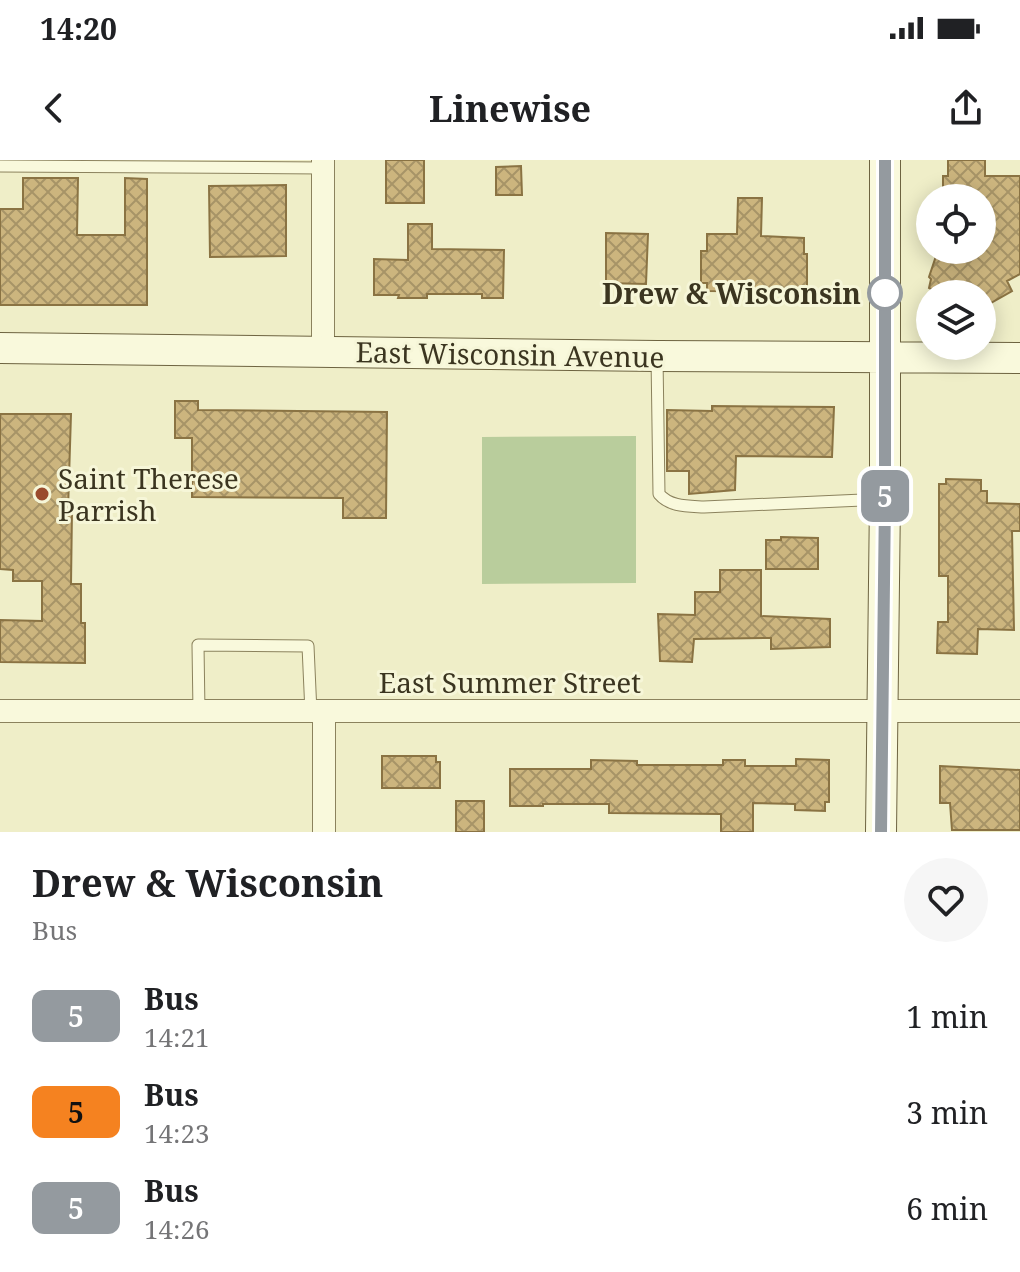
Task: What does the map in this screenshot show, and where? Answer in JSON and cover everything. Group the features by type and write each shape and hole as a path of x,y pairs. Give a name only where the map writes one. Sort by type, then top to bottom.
{"main road":[{"path":"881,832 885,160"},
{"name":"East Wisconsin Avenue","path":"0,348 1020,358"}],"street":[{"path":"323,164 323,351"},
{"name":"East Summer Street","path":"0,711 1020,711"},
{"path":"317,713 324,832"}],"lane":[{"path":"0,166 323,164"},
{"path":"657,356 659,494 664,500 678,505 704,507 885,499"},
{"path":"199,712 198,645 308,646 317,713"}],"green space":[{"path":"636,436 636,583 482,584 482,437"}],"building":[{"path":"386,160 424,160 424,203 386,203"},
{"path":"948,160 985,160 985,176 1020,176 1020,274 1007,281 1012,291 996,300 996,280 931,280 929,277 933,264 996,264 996,184 943,184 943,176 948,176"},
{"path":"521,166 522,195 496,195 496,167"},
{"path":"23,178 78,178 77,235 125,235 125,178 147,179 147,305 0,305 0,209 23,209"},
{"path":"286,185 286,256 210,257 209,186"},
{"path":"738,198 762,198 761,236 804,238 807,292 707,291 707,283 701,283 701,251 707,251 707,234 737,234"},
{"path":"408,224 432,224 432,249 504,250 503,298 482,298 482,294 427,294 427,298 374,295 374,259 408,260"},
{"path":"606,233 648,234 646,284 606,283"},
{"path":"175,401 198,401 198,410 387,412 386,518 343,518 343,498 192,497 192,438 175,438"},
{"path":"712,406 834,407 832,457 736,456 735,490 689,494 689,471 667,471 667,410 712,411"},
{"path":"0,414 71,414 68,510 72,510 71,584 81,584 85,663 0,662 0,620 42,621 42,581 13,581 13,570 0,569"},
{"path":"946,479 981,480 981,491 987,491 987,503 1020,504 1020,531 1012,531 1014,630 978,629 977,654 937,653 938,622 948,622 948,576 939,576 939,484 946,484"},
{"path":"781,537 818,538 818,569 766,569 766,540 781,540"},
{"path":"720,570 761,570 761,616 830,619 830,647 771,649 771,638 694,639 692,662 660,661 658,614 695,615 695,592 720,592"},
{"path":"382,756 436,756 436,762 440,762 440,788 382,788"},
{"path":"796,759 829,760 829,802 825,802 825,811 795,810 795,804 753,803 753,832 721,832 721,814 609,813 609,804 510,806 510,769 591,769 591,760 637,761 637,765 723,765 723,760 745,760 745,766 796,766"},
{"path":"940,766 1020,770 1020,830 952,830 950,803 940,803"},
{"path":"456,801 484,801 484,832 456,832"}],"bus line":[{"name":"5","path":"881,832 885,160"}],"place":[{"name":"Drew & Wisconsin","path":"885,293"},
{"name":"Saint Therese Parrish","path":"42,494"}]}
